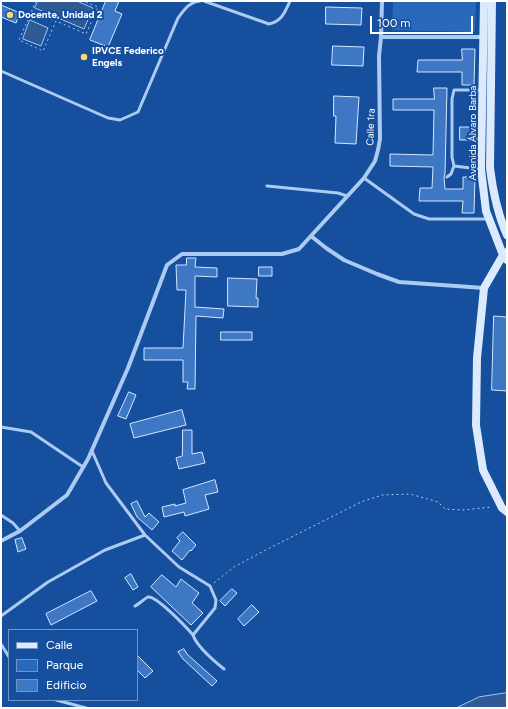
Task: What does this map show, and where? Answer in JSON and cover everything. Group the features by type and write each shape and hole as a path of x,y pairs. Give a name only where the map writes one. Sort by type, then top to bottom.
{"main road":[{"name":"Avenida Álvaro Barba","path":"484,1 488,37 490,168 493,194 498,216 507,235"},
{"name":"Avenida Álvaro Barba","path":"492,1 482,90 481,170 486,211 506,256"},
{"path":"504,508 483,470 476,425 477,358 484,288 506,256"}],"street":[{"name":"Calle 1ra","path":"92,450 128,368 167,265 182,254 282,254 299,249 364,178 374,161 380,139 379,56 382,1"},
{"path":"381,37 488,37"},
{"path":"311,236 344,260 399,282 484,288"},
{"path":"1,541 20,531 67,495 92,450"}],"lane":[{"path":"1,71 108,118 120,120 138,112 178,18 185,8 193,2 200,1"},
{"path":"204,1 269,24 281,18 290,1"},
{"path":"447,177 451,174 454,166 452,156 452,99 454,90 482,90"},
{"path":"454,166 481,170"},
{"path":"364,178 414,214 429,219 489,219"},
{"path":"267,186 338,193 348,196"},
{"path":"1,426 31,432 83,467"},
{"path":"92,450 106,483 145,535 179,567 210,586 216,600 215,608 193,635"},
{"path":"1,515 13,523 20,531"},
{"path":"1,616 48,582 105,550 145,535"},
{"path":"135,606 148,597 152,597 171,612 193,635 194,640 224,669"},
{"path":"1,644 8,655"},
{"path":"60,701 86,708"}],"path":[{"path":"36,1 19,40 43,51 56,21"},
{"path":"31,11 86,34 98,7 84,1"},
{"path":"210,586 234,567 260,553 361,502 382,495 410,494 438,502 445,509 463,510 504,508"}],"green space":[{"path":"393,1 476,1 475,32 392,30"}],"shaded area":[{"path":"38,1 77,1 93,8 84,29 35,8"},
{"path":"30,20 48,28 41,46 23,39"},
{"path":"507,693 507,708 456,708 479,697"}],"building":[{"path":"106,1 119,1 115,11 122,14 108,47 90,40"},
{"name":"Docente, Unidad 2","path":"1,5 20,13 16,23 1,17"},
{"path":"326,7 362,8 361,25 326,24"},
{"path":"333,46 364,47 363,66 332,65"},
{"path":"462,49 475,49 474,85 462,85 462,72 417,72 418,60 462,60"},
{"path":"434,88 447,88 444,177 445,189 463,189 463,177 475,177 474,213 462,213 463,201 419,201 420,188 432,188 433,167 390,166 390,154 433,155 434,110 393,110 393,99 434,99"},
{"path":"334,96 359,97 356,144 335,143 336,116 334,116"},
{"path":"460,127 476,127 476,140 460,140"},
{"path":"187,258 196,258 195,267 217,268 217,277 195,276 195,307 224,309 223,318 196,316 195,389 187,389 188,382 183,382 183,360 144,360 144,348 183,348 186,290 177,290 176,265 186,265"},
{"path":"259,267 272,267 272,276 259,276"},
{"path":"228,278 257,279 256,298 258,298 258,307 228,306"},
{"path":"494,316 507,317 507,391 492,390"},
{"path":"221,332 252,332 252,340 221,340"},
{"path":"129,392 136,395 126,419 118,416"},
{"path":"182,410 186,425 134,438 130,424"},
{"path":"183,430 192,430 192,454 202,452 205,463 179,469 176,458 182,456"},
{"path":"215,480 218,492 205,495 209,509 185,516 184,512 164,517 162,507 186,503 183,490"},
{"path":"137,501 145,517 149,513 159,522 152,530 137,517 131,504"},
{"path":"183,532 196,545 182,560 172,551 180,541 177,538"},
{"path":"22,538 26,549 18,552 15,540"},
{"path":"131,574 138,587 133,590 125,578"},
{"path":"162,575 176,587 181,579 199,593 192,603 203,613 191,625 151,587"},
{"path":"232,589 237,593 225,606 220,601"},
{"path":"91,591 97,601 51,625 46,614"},
{"path":"252,605 259,612 244,626 238,619"},
{"path":"184,649 187,654 217,681 212,686 183,659 178,652"},
{"path":"138,656 153,671 145,678 138,671"}],"place":[{"name":"Docente, Unidad 2","path":"10,15"},
{"name":"IPVCE Federico Engels","path":"84,57"}]}
